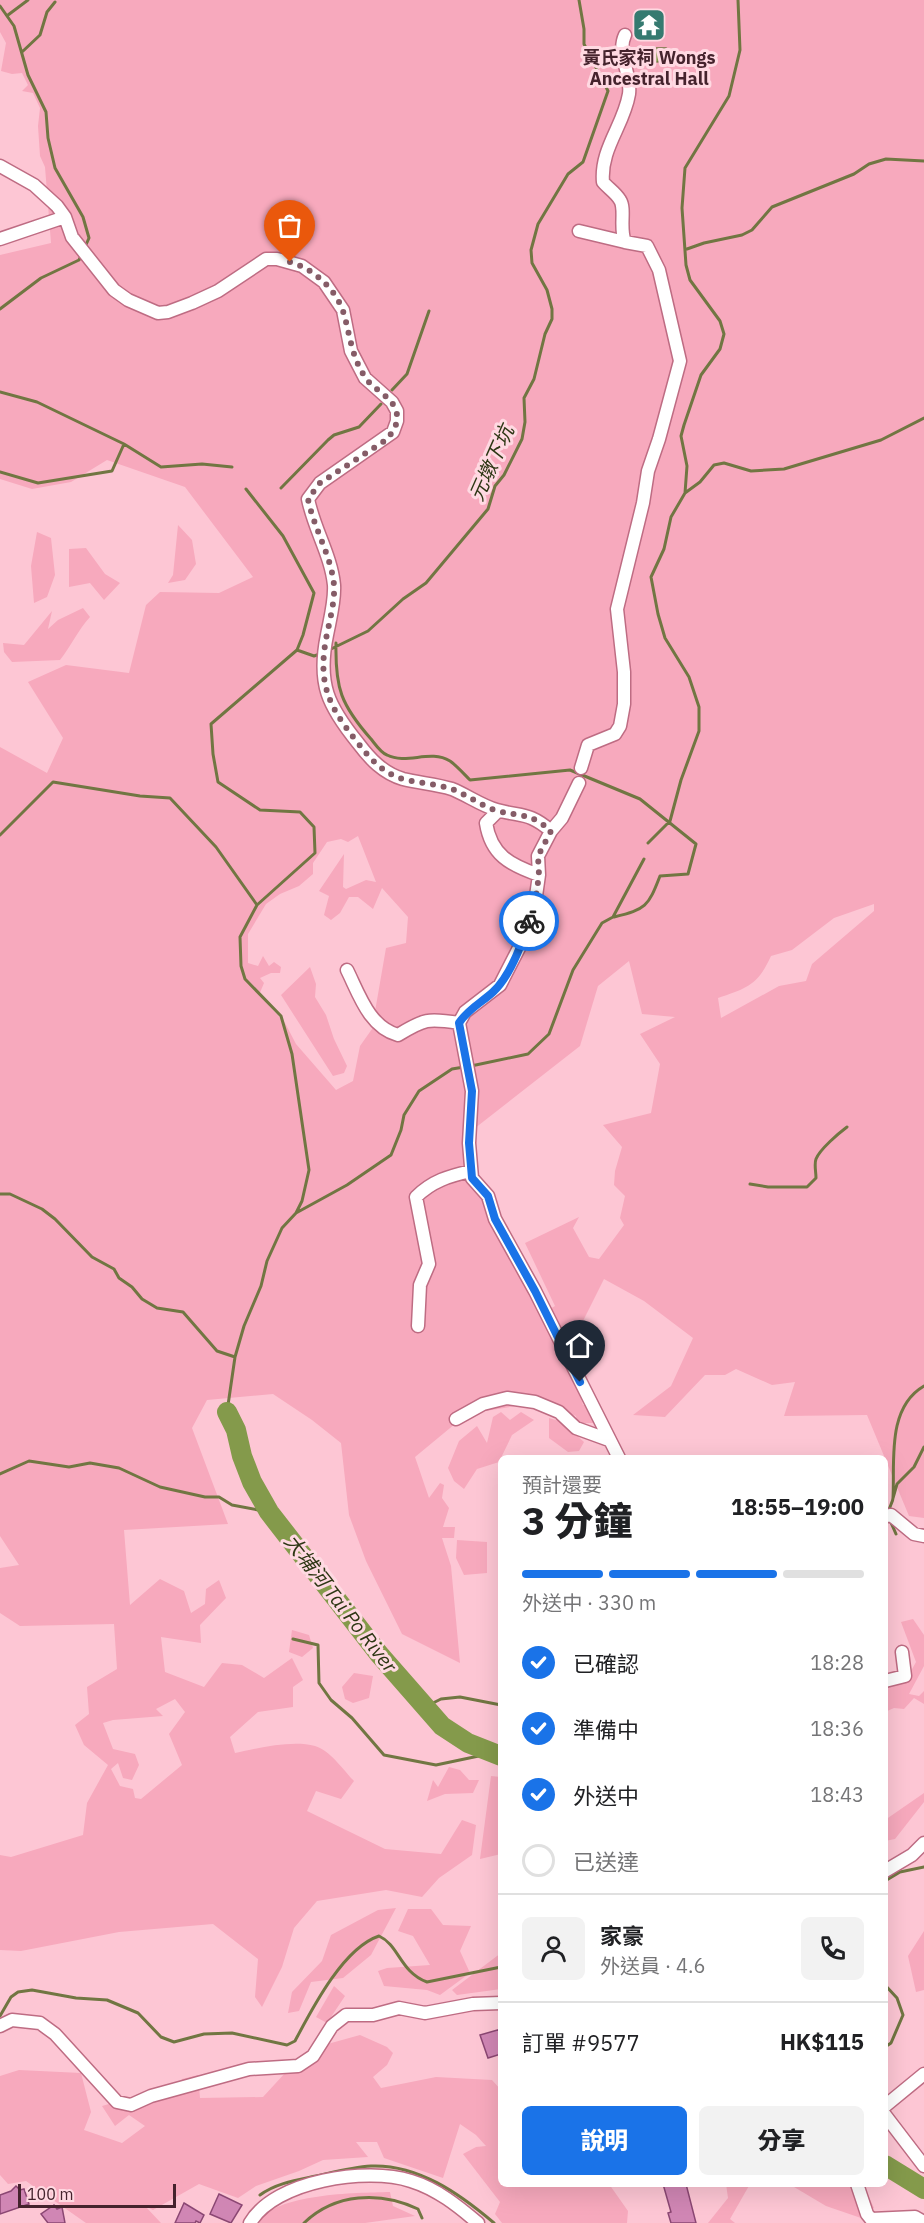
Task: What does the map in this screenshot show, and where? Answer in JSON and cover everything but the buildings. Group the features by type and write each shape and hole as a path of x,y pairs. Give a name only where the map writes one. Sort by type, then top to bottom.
{"street":[{"path":"625,35 621,49 630,83 629,97 609,144 602,172 603,182 622,204 621,232 625,242"},
{"path":"0,166 34,184 65,217 72,237 114,290 128,300 158,313 168,312 218,291 266,259 277,259 302,266 324,282 342,310 351,351 365,378 392,402 397,416 393,432 386,440 320,483 308,499 312,518 332,565 334,589 325,644 327,699 336,716 386,772 453,790 498,811 528,816 540,821 551,831"},
{"path":"0,239 65,217"},
{"path":"579,231 647,246 659,270 680,361 659,440 648,471 643,503 617,609 624,672 622,716 615,734 588,745 581,768"},
{"path":"579,783 562,818 551,831 538,856 539,875 536,896 522,942 500,985 465,1012 459,1023 472,1091 469,1143 472,1178 488,1196 495,1219 535,1291 617,1455"},
{"path":"498,811 486,823 493,847 508,862 539,875"},
{"path":"347,970 370,1016 386,1032 398,1035 417,1023 434,1019 459,1023"},
{"path":"418,1326 420,1285 429,1264 416,1197 428,1186 471,1171"},
{"path":"456,1419 483,1404 507,1398 560,1412 576,1428 609,1440"},
{"path":"888,1515 914,1534 924,1536"},
{"path":"888,1680 905,1676 902,1652"},
{"path":"888,1869 912,1855 924,1843"},
{"path":"0,2026 12,2020 40,2023 56,2034 117,2102 131,2105 151,2096 249,2069 298,2066 313,2056 332,2026 346,2015 373,2015 399,2008 425,2013 473,2004 498,2003"},
{"path":"888,2104 924,2074"},
{"path":"888,2119 924,2166"},
{"path":"250,2223 266,2204 288,2192 344,2178 371,2175 398,2177 423,2185 449,2200 478,2223"},
{"path":"858,2187 867,2214 871,2219 915,2217 924,2222"}],"shaded area":[{"path":"0,0 924,0 924,1518 909,1516 888,1466 888,1455 884,1455 867,1415 784,1416 795,1382 772,1385 736,1369 725,1375 705,1375 665,1417 633,1415 671,1386 693,1338 644,1301 604,1279 567,1353 583,1405 597,1405 608,1423 577,1423 576,1416 540,1402 467,1414 415,1457 429,1498 440,1483 444,1485 442,1498 449,1508 443,1527 455,1527 454,1538 442,1538 451,1566 460,1663 402,1634 366,1561 349,1515 341,1443 273,1394 207,1400 192,1428 228,1524 124,1530 130,1605 160,1579 184,1591 191,1613 205,1604 206,1589 219,1580 226,1598 200,1625 201,1643 161,1637 165,1672 204,1687 222,1663 242,1665 264,1678 292,1658 303,1680 293,1687 293,1707 258,1712 230,1737 235,1753 286,1744 306,1744 321,1748 354,1781 341,1799 316,1791 307,1811 385,1849 441,1854 462,1820 476,1825 472,1855 439,1878 422,1897 386,1890 317,1901 294,1928 282,1967 262,2007 255,1997 258,1959 213,1924 119,1932 21,1951 0,1950 0,1855 11,1857 83,1835 87,1803 108,1765 84,1745 75,1725 89,1714 87,1687 117,1669 114,1624 20,1626 0,1613 0,1568 19,1565 0,1536 0,747 47,773 63,738 28,682 66,665 129,673 146,605 160,592 219,593 253,577 185,487 107,460 71,482 32,489 0,479 0,255 51,243 45,167 40,156 38,126 40,108 33,93 22,91 28,85 22,73 12,74 1,71 6,43 0,32","holes":["358,836 376,882 366,880 346,889 343,887 344,854 319,891 329,896 324,915 331,920 340,913 349,897 358,897 373,909 382,888 408,917 406,943 386,948 372,1029 360,1046 353,1081 336,1090 296,1044 285,1023 259,995 264,983 260,978 271,973 280,973 281,967 274,962 269,966 263,956 258,966 248,963 248,934 266,904 280,894 299,886 313,874 313,863 327,842 341,839 348,842","874,904 874,911 812,964 806,981 779,986 721,1018 718,998 750,984 761,973 771,956 792,950 834,918","629,961 642,1014 675,1017 640,1034 660,1064 651,1113 603,1125 622,1147 615,1171 614,1185 625,1196 620,1218 624,1225 599,1259 589,1257 573,1228 579,1217 525,1243 555,1306 539,1315 519,1255 475,1172 470,1132 580,1046 598,986","175,1699 185,1712 169,1734 182,1765 141,1799 135,1798 133,1789 120,1786 111,1769 118,1763 123,1778 132,1780 139,1765 135,1754 113,1749 103,1723 113,1720 163,1716 156,1709"]},
{"path":"666,48 672,52 673,56 668,61 656,62 641,56 640,49"},
{"path":"178,525 192,540 196,564 185,580 168,583 173,575"},
{"path":"37,532 51,538 55,575 47,597 34,603 31,566"},
{"path":"86,548 105,574 120,583 104,600 90,583 69,587 69,549"},
{"path":"83,608 90,617 60,660 12,662 4,652 3,643 24,645 52,611 48,629 58,620"},
{"path":"310,967 316,984 315,997 326,1015 347,1066 344,1073 333,1076 281,995"},
{"path":"501,1412 510,1420 521,1412 534,1420 512,1435 502,1455 498,1455 498,1462 477,1469 464,1489 454,1481 448,1468 459,1441 477,1426 487,1443 493,1417"},
{"path":"549,1418 562,1422 584,1442 579,1451 568,1452 549,1438"},
{"path":"457,1540 487,1542 487,1573 464,1575 456,1558"},
{"path":"913,1619 924,1635 924,1666 909,1694 919,1696 924,1691 924,1704 914,1698 904,1709 894,1708 888,1711 888,1685 906,1680 916,1662 901,1622"},
{"path":"292,1630 309,1635 313,1648 302,1657 289,1652"},
{"path":"354,1673 373,1676 369,1698 353,1703 345,1699 342,1687"},
{"path":"449,1767 460,1770 469,1780 479,1780 473,1793 445,1794 427,1801 433,1780 438,1787"},
{"path":"491,1776 498,1777 498,1855 480,1859"},
{"path":"924,1793 924,1802 895,1839 888,1840 888,1818"},
{"path":"396,1908 371,1955 343,1978 311,1982 299,2011 288,2013 292,1992 322,1961 331,1935 378,1910"},
{"path":"408,1909 431,1909 443,1925 471,1926 460,1951 470,1973 440,1995 427,1990 384,1986 378,1971 387,1968 430,1965 413,1936 398,1931"},
{"path":"924,1931 924,1990 916,1992 908,1956"},
{"path":"498,1955 498,1989 457,1995 452,1990"},
{"path":"334,1986 345,1996 327,2023 316,2017"},
{"path":"360,2035 387,2047 393,2053 387,2065 373,2077 381,2088 436,2077 492,2080 498,2087 498,2187 611,2187 628,2211 627,2223 502,2223 495,2214 500,2202 463,2154 476,2147 486,2146 476,2135 460,2124 443,2178 384,2158 377,2142 356,2142 368,2157 323,2160 256,2186 238,2198 199,2184 153,2210 145,2206 161,2223 86,2223 26,2181 8,2184 0,2175 0,2076 19,2070 81,2073 91,2112 84,2130 122,2143 145,2126 129,2115 115,2126 102,2106 147,2093 178,2095 182,2079 198,2075 200,2098 263,2097 286,2072 324,2045"},
{"path":"726,2187 748,2187 730,2219 735,2223 708,2223 728,2198"},
{"path":"794,2187 864,2187 874,2208 861,2218 826,2206"},
{"path":"390,2192 393,2206 415,2216 365,2223 255,2223 266,2213 298,2200 338,2194"}],"waterway":[{"path":"8,15 28,0"},
{"name":"元墩下坑","path":"329,650 368,631 403,599 426,583 488,509 495,486 504,475 522,439 525,422 524,398 534,379 545,334 552,319 547,290 532,263 531,250 538,224 568,174 583,162 608,91 584,44 579,0"},
{"path":"648,843 670,821 681,780 699,731 699,707 689,677 665,638 651,577 664,549 671,517 685,493 687,466 681,436 684,425 701,375 720,349 724,334 720,321 690,280 686,265 682,208 685,168 729,96 740,50 738,0"},
{"path":"22,52 40,35 47,12 55,2"},
{"path":"0,6 14,26 28,75 46,112 48,138 55,168 83,217 89,238 85,247"},
{"path":"687,249 742,235 752,230 772,207 854,174 869,164 886,159 924,161"},
{"path":"0,309 41,278 79,260 81,256"},
{"path":"392,390 407,374 429,311"},
{"path":"0,392 37,402 124,444 161,467 202,464 232,467"},
{"path":"281,488 328,440 334,435 359,427 381,404"},
{"path":"685,493 700,482 714,465 724,463 751,471 784,469 881,440 924,418"},
{"path":"0,472 38,483 112,471 124,444"},
{"path":"246,489 283,536 314,593 297,650 211,724 218,782 260,810 300,812 314,827 315,853 257,905 240,937 241,966 245,979 281,1016 292,1054 309,1170 302,1201 296,1213"},
{"path":"336,643 337,672 346,706 385,754 395,758 427,756 442,758 453,763 470,780 570,770 640,799 696,844 688,874 660,876 649,900 644,905 633,912 614,917"},
{"name":"元墩下坑","path":"297,650 314,656 320,654"},
{"path":"0,835 53,782 140,796 170,798 216,847 257,905"},
{"path":"471,1066 528,1054 549,1034 573,970 602,923 613,917 644,859"},
{"path":"227,1412 235,1357 244,1326 261,1286 267,1261 282,1228 296,1213 347,1185 391,1155 404,1115 419,1091 452,1069 464,1067"},
{"path":"750,1184 768,1187 807,1187 816,1178 815,1163 818,1155 847,1127"},
{"path":"0,1194 10,1194 42,1209 92,1257 114,1269 119,1278 132,1287 142,1299 157,1308 183,1312 217,1351 235,1357"},
{"path":"889,1511 893,1498 895,1437 898,1422 903,1408 924,1386"},
{"name":"大埔河 Tai Po River","path":"227,1412 236,1430 242,1456 252,1482 269,1512 379,1654 442,1726 468,1743 498,1755"},
{"path":"893,1498 897,1484 914,1467 924,1447"},
{"path":"0,1474 29,1461 69,1467 90,1463 119,1468 160,1487 205,1497 219,1497 232,1505 269,1512"},
{"path":"889,1518 896,1534"},
{"path":"293,1639 318,1645 319,1683 331,1700 352,1718 384,1755 436,1765 493,1753"},
{"path":"427,1706 441,1699 460,1697 498,1704"},
{"path":"888,1879 900,1872 924,1867"},
{"path":"0,2016 11,1997 18,1992 32,1990 76,1998 107,2000 138,2013 161,2037 174,2042 204,2034 232,2033 287,2045 295,2041 341,1966 353,1953 379,1936 386,1940 411,1972 427,1982 498,1968"},
{"path":"888,1988 897,1998 903,2015 888,2045"},
{"path":"260,2195 280,2185 301,2179 357,2167 388,2167 405,2170 437,2183 453,2192 494,2223"},
{"name":"大埔河 Tai Po River","path":"888,2167 924,2189"},
{"path":"304,2223 316,2213 330,2206 358,2198 389,2199 403,2203 418,2209 422,2218"}],"way so far":[{"path":"290,262 302,266 324,282 342,310 351,351 365,378 392,402 397,411 397,421 393,432 386,440 320,483 308,499 312,518 332,565 333,602 325,644 327,699 336,716 360,746 386,772 412,781 453,790 498,811 518,813 540,821 551,831 538,856 539,875 529,921"}],"place":[{"name":"黃氏家祠 Wongs Ancestral Hall","path":"649,25"}],"route":[{"path":"529,921 522,942 500,985 465,1012 459,1023 472,1091 469,1143 471,1171 472,1178 488,1196 495,1219 535,1291 580,1382"}]}
